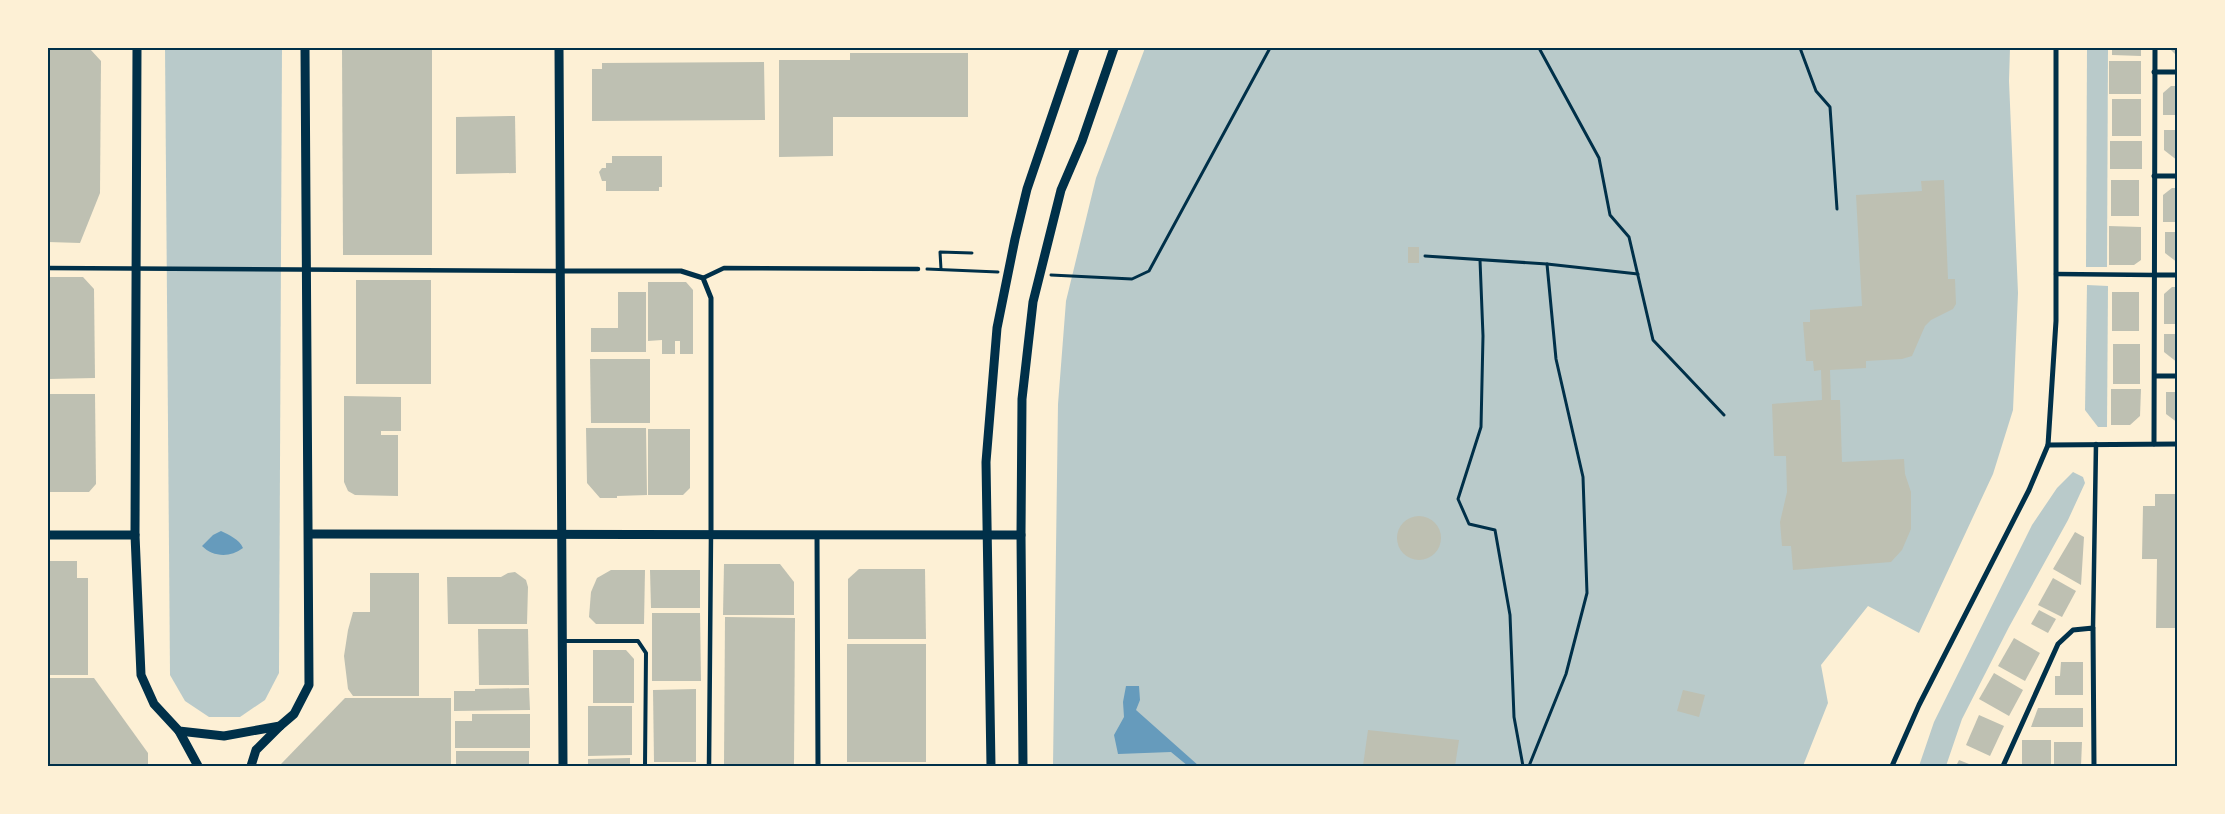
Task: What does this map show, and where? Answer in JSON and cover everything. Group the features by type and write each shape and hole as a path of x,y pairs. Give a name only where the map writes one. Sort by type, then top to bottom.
{"street":[{"path":"137,48 135,534 141,675 154,704 179,731 198,766"},
{"path":"251,766 256,750 294,714 309,685 305,48"},
{"path":"559,48 563,641 562,766"},
{"path":"991,766 986,462 1001,302 1027,189 1075,48"},
{"path":"1023,766 1022,399 1033,302 1062,190 1082,142 1114,48"},
{"path":"1892,766 1919,705 2029,490 2048,445 2056,322 2056,48"},
{"path":"2154,48 2154,444"},
{"path":"2154,72 2178,72"},
{"path":"2154,176 2178,176"},
{"path":"48,268 681,271 703,278 724,268 918,269"},
{"path":"2056,274 2178,275"},
{"path":"703,278 711,298 710,766"},
{"path":"2155,376 2178,376"},
{"path":"2094,766 2096,444"},
{"path":"2048,445 2178,444"},
{"path":"48,534 135,534"},
{"path":"309,534 1021,535"},
{"path":"817,535 818,766"},
{"path":"2003,766 2058,644 2073,630 2094,628"},
{"path":"179,731 224,736 280,726"}],"lane":[{"path":"563,641 638,641 646,653 645,766"}],"path":[{"path":"1132,279 1149,271 1270,48"},
{"path":"1539,48 1600,158 1610,216 1629,237 1653,340 1724,415"},
{"path":"1800,48 1816,91 1830,107 1837,210"},
{"path":"941,269 940,252 972,253"},
{"path":"1425,256 1547,264 1638,274"},
{"path":"1480,260 1483,336 1481,427 1458,499 1469,524 1495,530 1510,615 1514,717 1523,766"},
{"path":"1529,766 1566,674 1587,593 1583,477 1556,359 1547,264"}],"shaded area":[{"path":"165,48 282,48 279,673 265,700 240,717 209,717 185,701 170,675"},
{"path":"1145,48 2010,48 2009,81 2018,293 2013,410 1993,474 1919,633 1868,606 1821,665 1828,703 1803,766 1053,766 1058,404 1066,301 1096,178"},
{"path":"2087,48 2108,48 2107,267 2086,267"},
{"path":"2087,285 2108,286 2107,427 2098,427 2085,410"},
{"path":"2073,472 2083,477 2085,483 2068,520 2009,627 1962,719 1946,766 1919,766 1934,722 2032,525 2057,488"}],"water":[{"path":"221,531 236,540 243,548 227,555 222,555 206,550 202,546 213,535"},
{"path":"1126,686 1139,686 1140,700 1136,710 1199,766 1188,766 1171,752 1118,754 1114,735 1124,717 1123,702"}],"building":[{"path":"342,48 432,48 432,255 343,255"},
{"path":"2112,48 2141,48 2141,56 2112,55"},
{"path":"2169,48 2178,48 2178,55 2176,55"},
{"path":"48,49 90,49 101,61 100,193 80,243 48,242"},
{"path":"850,53 968,53 968,117 833,117 833,156 779,157 779,60 850,60"},
{"path":"2109,61 2141,61 2141,94 2109,94"},
{"path":"764,62 765,120 592,121 592,69 602,69 602,63"},
{"path":"2171,86 2178,86 2178,115 2163,115 2163,93"},
{"path":"2112,99 2141,99 2141,136 2112,136"},
{"path":"515,116 516,173 456,174 456,117"},
{"path":"2164,130 2178,130 2178,161 2164,150"},
{"path":"2110,141 2142,141 2142,169 2110,169"},
{"path":"612,156 662,156 662,187 659,187 659,191 606,191 606,181 602,181 599,172 602,168 606,168 606,163 612,163"},
{"path":"1944,180 1948,279 1955,279 1956,304 1953,309 1931,320 1925,326 1912,356 1902,359 1866,361 1866,368 1830,370 1831,400 1840,400 1842,462 1904,459 1905,474 1911,492 1911,529 1902,550 1891,562 1793,570 1791,546 1782,546 1780,522 1787,492 1786,456 1774,456 1772,404 1822,400 1821,370 1814,371 1813,361 1806,361 1803,322 1810,322 1810,310 1862,306 1856,195 1922,191 1921,181"},
{"path":"2111,180 2139,180 2139,216 2111,216"},
{"path":"2172,188 2178,188 2178,222 2163,222 2163,195"},
{"path":"2109,226 2141,227 2141,260 2134,265 2109,265"},
{"path":"2165,232 2178,232 2178,263 2165,253"},
{"path":"1408,247 1419,247 1419,263 1408,263"},
{"path":"48,277 83,277 94,289 95,378 48,379"},
{"path":"356,280 431,280 431,384 356,384"},
{"path":"648,282 686,282 693,290 693,354 680,354 680,341 675,341 675,354 662,354 662,340 648,341"},
{"path":"2172,287 2178,287 2178,324 2164,324 2164,294"},
{"path":"618,292 646,292 646,352 591,352 591,328 618,328"},
{"path":"2112,292 2139,292 2139,331 2112,331"},
{"path":"2164,334 2178,334 2178,363 2164,352"},
{"path":"2113,344 2140,344 2140,384 2113,384"},
{"path":"590,359 650,359 650,423 591,423"},
{"path":"2111,389 2141,389 2140,416 2130,425 2111,425"},
{"path":"2166,392 2178,392 2178,423 2166,414"},
{"path":"48,394 95,394 96,484 89,492 48,492"},
{"path":"344,396 401,397 401,431 381,431 381,435 398,435 398,496 355,495 348,491 344,482"},
{"path":"586,428 646,428 647,495 600,498 587,483"},
{"path":"648,429 690,429 690,488 683,495 648,495"},
{"path":"2155,494 2178,494 2178,628 2156,628 2157,559 2142,559 2143,506 2155,506"},
{"path":"1419,516 1431,520 1437,526 1441,538 1437,550 1431,556 1419,560 1407,556 1401,550 1397,538 1401,526 1407,520"},
{"path":"2075,532 2084,537 2081,585 2053,569"},
{"path":"48,561 77,561 77,578 88,578 88,675 48,675"},
{"path":"724,564 780,564 794,582 794,615 723,615"},
{"path":"859,569 925,569 926,639 848,639 848,579"},
{"path":"611,570 645,570 644,624 596,624 589,617 591,592 597,578"},
{"path":"650,570 700,570 700,608 651,608"},
{"path":"515,572 526,580 528,587 527,624 448,624 447,577 501,577"},
{"path":"370,573 419,573 419,696 353,696 348,689 344,656 348,630 353,612 370,612"},
{"path":"2053,578 2076,591 2062,617 2038,605"},
{"path":"2039,610 2056,619 2048,633 2031,624"},
{"path":"652,613 700,613 701,681 652,681"},
{"path":"725,617 795,618 794,766 724,766"},
{"path":"478,629 528,629 529,685 479,685"},
{"path":"2014,638 2040,653 2025,681 1998,666"},
{"path":"847,644 926,644 926,762 847,762"},
{"path":"593,650 626,650 634,659 634,703 593,703"},
{"path":"2061,662 2083,662 2083,695 2055,695 2055,676 2060,676"},
{"path":"1994,673 2023,690 2009,716 1979,699"},
{"path":"48,678 94,678 148,753 148,766 48,766"},
{"path":"529,688 530,710 454,711 454,691"},
{"path":"696,689 696,762 654,762 653,690"},
{"path":"1683,690 1705,695 1699,717 1677,711"},
{"path":"345,698 451,698 451,766 281,766"},
{"path":"588,706 632,706 632,755 588,756"},
{"path":"2038,708 2083,708 2083,727 2031,727"},
{"path":"472,714 530,714 530,748 455,748 455,721 472,721"},
{"path":"1979,715 2004,726 1990,756 1966,745"},
{"path":"1368,730 1459,740 1455,766 1363,766"},
{"path":"2022,740 2051,740 2051,766 2022,766"},
{"path":"2054,742 2082,742 2081,766 2054,766"},
{"path":"456,751 529,751 529,766 456,766"},
{"path":"630,758 630,766 588,766 588,759"},
{"path":"1959,760 1974,766 1956,766"}]}
